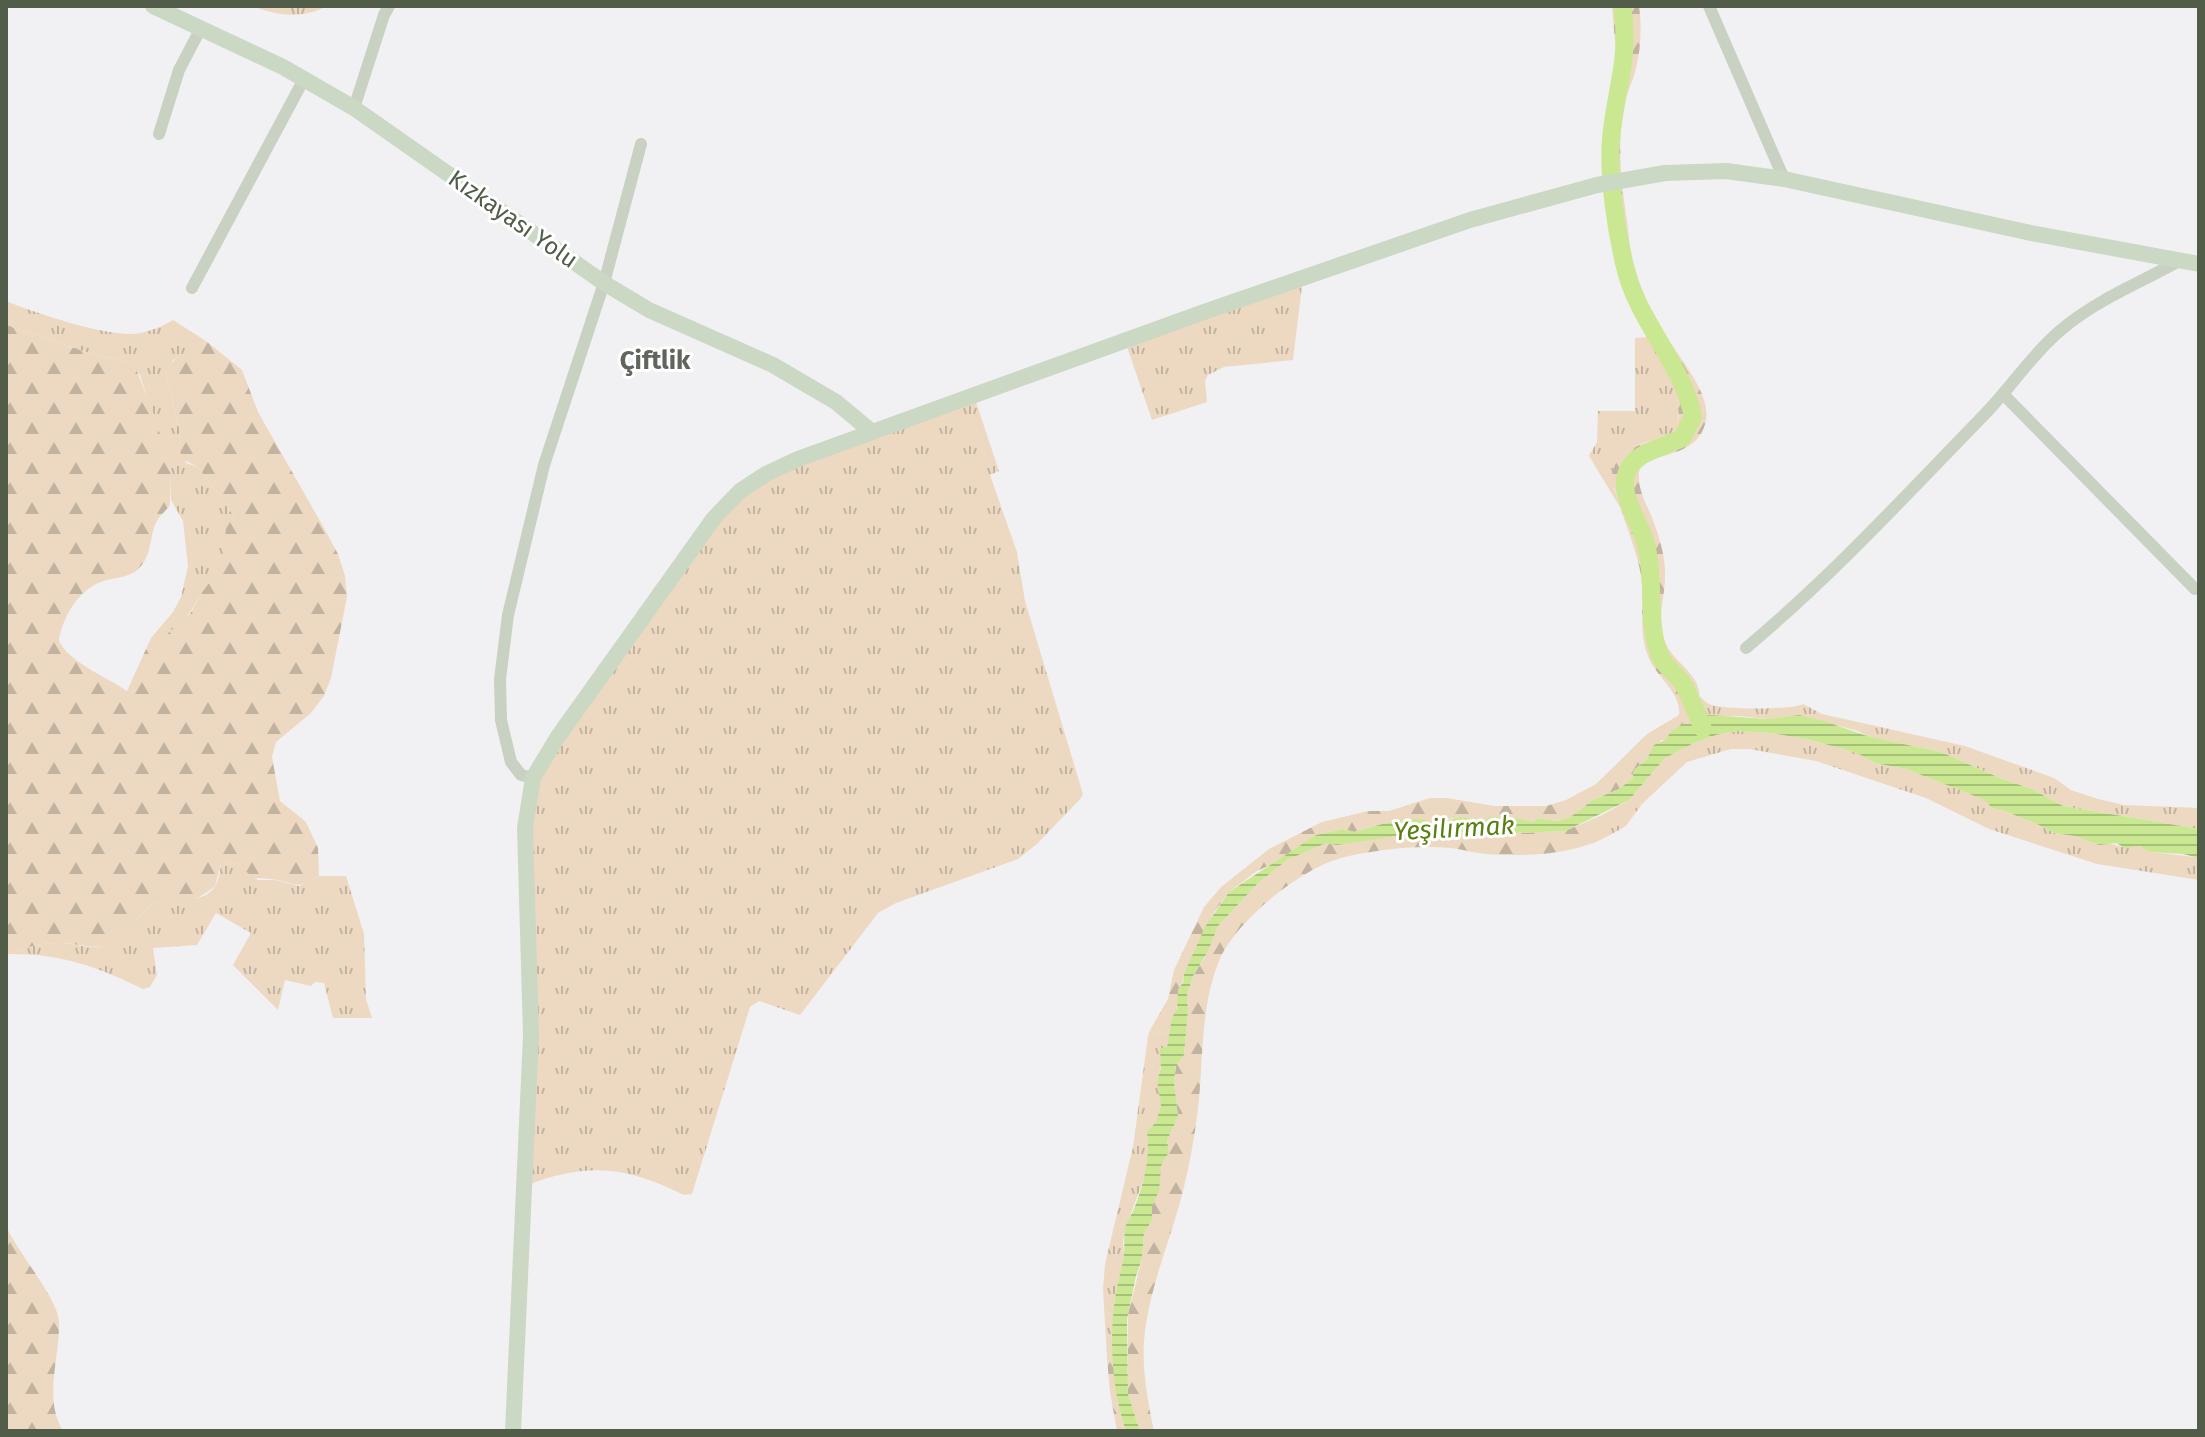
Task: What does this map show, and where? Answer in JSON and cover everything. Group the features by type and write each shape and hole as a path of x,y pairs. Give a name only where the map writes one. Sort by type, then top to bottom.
{"street":[{"name":"Kızkayası Yolu","path":"153,6 304,79 354,108 604,283 649,310 787,372 836,402 872,432"},
{"path":"354,108 389,6"},
{"path":"1709,6 1784,179"},
{"path":"159,134 179,70 201,28"},
{"path":"192,288 304,79"},
{"path":"533,778 521,775 515,769 504,736 499,700 505,632 544,465 604,283 641,144"},
{"path":"513,1431 531,1035 525,828 533,778 557,738 699,537 728,502 766,474 798,459 1204,312 1470,220 1636,177 1698,170 1784,179 2031,233 2199,264"},
{"path":"1746,648 1862,542 2003,394 2049,340 2108,297 2177,262"},
{"path":"2003,394 2195,589"}],"green space":[{"path":"253,6 327,6 309,13 290,15"},
{"path":"1612,6 1639,6 1640,14 1639,56 1625,102 1620,149 1632,256 1649,307 1698,385 1706,409 1701,434 1692,444 1648,462 1641,468 1639,483 1664,556 1662,634 1670,650 1697,684 1699,702 1708,715 1691,724 1683,724 1661,740 1634,770 1632,779 1619,789 1593,800 1569,818 1556,821 1538,818 1532,822 1507,817 1484,820 1460,817 1431,822 1395,820 1354,832 1343,829 1316,835 1229,892 1214,912 1184,974 1172,1028 1165,1033 1154,1034 1150,1030 1168,999 1174,970 1204,907 1221,887 1269,849 1322,822 1368,811 1389,811 1430,798 1494,806 1546,806 1566,800 1596,784 1647,734 1679,715 1676,699 1648,656 1642,624 1640,570 1612,475 1620,457 1635,447 1671,434 1679,417 1677,397 1628,299 1619,268 1608,200 1604,140 1617,66"},
{"path":"1303,278 1293,360 1224,367 1208,375 1205,381 1207,402 1152,420 1125,341"},
{"path":"6,301 69,322 119,333 143,332 173,320 206,341 173,360 166,373 180,432 179,446 186,463 198,467 234,516 227,529 226,557 222,568 184,621 170,634 151,638 173,612 181,597 188,566 183,521 171,500 171,473 140,375 126,362 95,355 6,325"},
{"path":"6,325 95,355 126,362 136,369 155,417 171,473 170,505 155,524 141,566 130,574 98,583 81,595 69,612 59,640 63,648 79,662 127,691 151,638 166,635 190,614 202,592 224,564 226,525 234,516 198,467 182,459 180,432 166,373 177,358 206,341 242,370 258,412 338,554 345,576 347,597 331,678 324,696 311,713 276,742 272,757 280,801 306,822 318,848 319,876 294,884 253,877 239,864 228,862 221,864 215,886 207,892 187,901 154,903 113,943 95,947 47,943 6,954"},
{"path":"1647,337 1673,384 1679,410 1671,434 1635,446 1614,488 1621,509 1589,456 1597,442 1598,411 1635,411 1635,338"},
{"path":"974,396 999,471 990,475 1017,552 1025,601 1083,794 1081,798 1038,843 1018,859 896,903 878,913 800,1015 759,1001 750,1007 692,1194 684,1195 643,1178 606,1171 568,1173 525,1186 533,778 740,491"},
{"path":"1700,696 1709,704 1727,707 1772,708 1803,704 1822,714 1965,746 2054,778 2071,790 2098,799 2124,805 2199,808 2199,829 2063,806 2032,789 1941,752 1869,737 1858,731 1799,715 1768,719 1711,717 1704,712 1699,702"},
{"path":"1737,731 1807,739 1857,753 1875,763 1906,769 1986,800 1992,808 2054,833 2075,836 2099,845 2139,846 2150,852 2199,858 2199,880 2097,864 1989,829 1926,798 1816,761 1749,749 1731,749 1687,762 1642,804 1626,826 1610,835 1602,815 1629,800 1665,758 1716,735"},
{"path":"1602,815 1607,821 1610,835 1566,851 1501,855 1423,847 1341,858 1289,885 1254,914 1227,946 1219,961 1208,999 1197,1117 1187,1173 1153,1289 1146,1324 1145,1375 1154,1431 1140,1431 1128,1394 1128,1314 1142,1259 1144,1233 1152,1220 1161,1166 1169,1152 1167,1140 1178,1117 1174,1081 1176,1066 1184,1055 1187,995 1218,926 1257,884 1287,860 1326,843 1397,836 1440,836 1458,832 1488,836 1501,831 1565,831"},
{"path":"221,864 239,864 258,880 275,880 299,886 319,876 346,876 364,934 366,999 372,1018 333,1018 324,983 315,982 311,986 285,980 278,1010 233,965 251,933 216,913 197,945 153,948 157,975 150,987 143,989 77,962 6,954 47,943 94,947 113,943 157,902 195,898 212,891"},
{"path":"1172,1028 1157,1080 1162,1099 1159,1117 1147,1135 1148,1162 1123,1242 1124,1255 1115,1297 1113,1360 1107,1358 1103,1289 1105,1264 1133,1147 1148,1036 1150,1030 1154,1034 1165,1033"},
{"path":"6,1226 57,1312 59,1336 53,1392 57,1418 63,1431 6,1431"},
{"path":"1110,1357 1126,1431 1117,1431 1110,1392 1107,1358"}],"water":[{"name":"Yeşilırmak","path":"1708,715 1768,719 1799,715 1870,737 1941,752 2032,789 2063,806 2199,829 2199,858 2150,852 2139,846 2125,848 2116,843 2099,845 2075,836 2054,833 1992,808 1985,800 1906,769 1875,763 1857,753 1807,739 1737,731 1692,744 1665,758 1629,800 1565,831 1501,831 1488,836 1458,832 1440,836 1397,836 1337,845 1326,843 1287,860 1257,884 1218,926 1187,995 1184,1055 1176,1066 1174,1081 1178,1117 1167,1140 1169,1152 1161,1166 1152,1220 1144,1233 1142,1259 1127,1319 1128,1394 1140,1431 1126,1431 1115,1382 1112,1348 1113,1314 1124,1255 1125,1229 1143,1181 1148,1151 1147,1132 1156,1122 1161,1105 1157,1080 1161,1068 1160,1048 1167,1047 1177,1008 1178,989 1205,927 1229,892 1316,835 1343,829 1354,832 1396,820 1424,819 1431,822 1440,818 1484,820 1512,817 1532,822 1538,818 1556,821 1569,818 1593,800 1619,789 1632,779 1634,770 1647,759 1654,745 1665,740 1671,732"}],"waterway":[{"path":"1622,6 1624,58 1610,154 1619,237 1631,287 1680,378 1693,417 1682,438 1643,455 1631,465 1625,489 1648,555 1653,629 1660,656 1683,684 1703,729"}],"district":[{"name":"Çiftlik","path":"655,360"}]}
